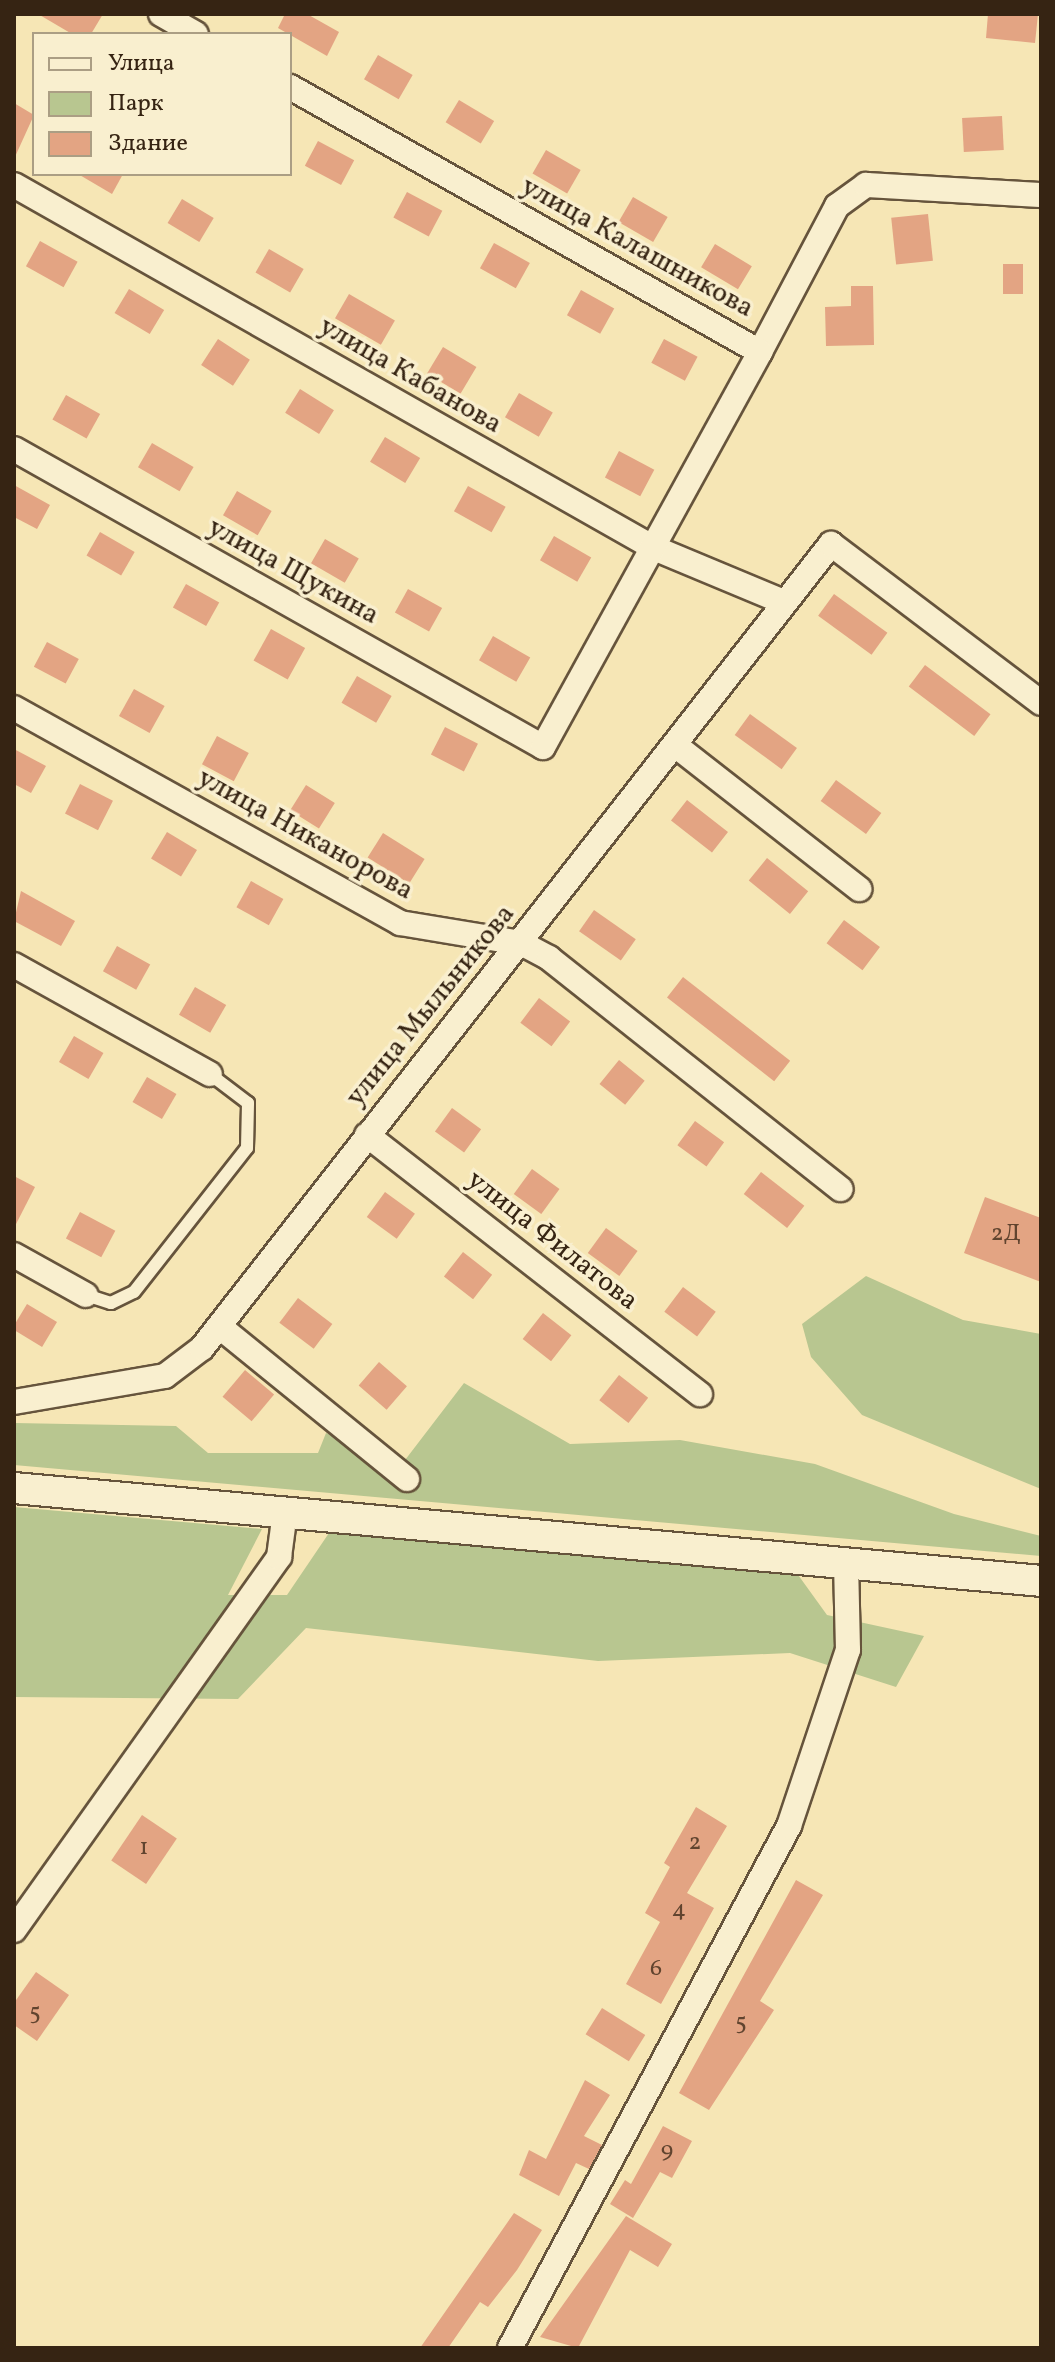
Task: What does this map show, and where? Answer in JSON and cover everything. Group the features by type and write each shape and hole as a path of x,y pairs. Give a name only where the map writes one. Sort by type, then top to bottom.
{"street":[{"path":"161,14 192,32"},
{"name":"улица Калашникова","path":"292,88 760,352 543,747"},
{"name":"улица Кабанова","path":"14,185 654,548 784,602"},
{"path":"760,352 837,206 866,185 1041,195"},
{"name":"улица Щукина","path":"14,449 543,747"},
{"name":"улица Мыльникова","path":"14,1402 165,1376 220,1327 837,536 1016,689 1041,703"},
{"name":"улица Никанорова","path":"14,708 400,923 521,943 840,1189"},
{"path":"675,745 859,889"},
{"path":"14,965 210,1074"},
{"name":"улица Филатова","path":"367,1135 700,1394"},
{"path":"14,1255 86,1295"},
{"path":"220,1327 407,1479"},
{"path":"14,1488 1041,1581"},
{"path":"14,1930 22,1902 164,1717 279,1557 285,1512"},
{"path":"510,2348 789,1826 848,1650 846,1564"}],"lane":[{"path":"86,1295 111,1303 134,1292 247,1148 248,1103 210,1074"}],"green space":[{"path":"866,1276 963,1320 1041,1334 1041,1489 862,1415 811,1357 802,1324"},
{"path":"464,1383 570,1444 680,1440 815,1464 954,1514 1041,1536 1041,1556 14,1465 14,1423 176,1426 208,1453 318,1453 326,1433 402,1464"},
{"path":"14,1507 262,1529 228,1595 287,1595 329,1533 796,1572 827,1615 924,1636 896,1687 790,1653 598,1661 306,1628 238,1699 14,1697"}],"building":[{"path":"38,14 103,14 92,32 69,32"},
{"path":"285,14 307,14 339,32 327,56 292,36 292,32 278,28"},
{"path":"988,14 1038,14 1035,43 986,38"},
{"path":"378,55 413,75 399,99 364,79"},
{"path":"459,100 494,121 481,143 446,122"},
{"path":"14,103 32,114 32,119 14,159"},
{"path":"1002,116 1004,150 964,152 962,118"},
{"path":"318,141 354,160 341,185 305,166"},
{"path":"546,150 581,170 567,193 532,173"},
{"path":"81,176 122,176 112,194"},
{"path":"407,192 442,211 429,236 393,218"},
{"path":"633,197 668,217 653,242 618,222"},
{"path":"182,199 214,218 199,242 168,223"},
{"path":"928,214 933,261 896,265 891,218"},
{"path":"40,241 78,262 64,287 26,266"},
{"path":"494,243 530,263 516,288 480,268"},
{"path":"715,244 752,266 738,289 701,267"},
{"path":"269,249 304,269 290,292 256,272"},
{"path":"1003,264 1023,264 1023,294 1003,294"},
{"path":"851,286 873,286 874,345 826,346 825,307 851,306"},
{"path":"129,289 164,310 150,334 115,313"},
{"path":"581,290 614,308 600,334 567,315"},
{"path":"349,294 395,320 381,345 335,318"},
{"path":"218,339 250,360 233,386 201,365"},
{"path":"664,339 698,357 685,381 651,363"},
{"path":"443,347 476,367 460,394 427,374"},
{"path":"300,389 334,410 319,434 285,413"},
{"path":"519,393 553,412 539,437 505,417"},
{"path":"66,395 100,414 87,438 52,419"},
{"path":"385,437 420,458 405,483 370,462"},
{"path":"152,443 194,467 180,491 138,467"},
{"path":"619,451 654,470 640,496 605,477"},
{"path":"14,485 50,505 37,529 14,517"},
{"path":"468,486 506,507 492,532 454,511"},
{"path":"237,491 272,511 258,535 223,515"},
{"path":"100,532 135,552 121,575 87,555"},
{"path":"554,536 591,558 577,582 540,560"},
{"path":"325,539 359,558 345,583 311,563"},
{"path":"186,584 219,602 206,626 173,608"},
{"path":"408,589 442,608 429,632 395,613"},
{"path":"834,594 887,633 872,655 818,616"},
{"path":"271,629 305,648 288,679 254,660"},
{"path":"493,636 530,658 516,682 479,660"},
{"path":"47,642 79,659 66,684 34,667"},
{"path":"925,665 990,714 974,736 909,687"},
{"path":"357,676 392,696 376,723 342,703"},
{"path":"134,689 165,706 150,733 119,716"},
{"path":"750,714 797,748 782,769 735,735"},
{"path":"445,727 478,744 464,771 431,755"},
{"path":"217,736 249,753 234,781 202,764"},
{"path":"14,749 46,766 31,793 14,784"},
{"path":"836,780 881,813 866,834 821,801"},
{"path":"80,784 113,801 98,830 65,813"},
{"path":"306,785 335,803 319,828 290,810"},
{"path":"687,800 728,832 712,853 671,820"},
{"path":"167,832 197,850 181,877 151,859"},
{"path":"383,833 425,859 409,884 368,858"},
{"path":"767,858 808,891 790,914 749,881"},
{"path":"251,881 283,899 269,925 236,907"},
{"path":"21,891 75,921 61,946 14,921"},
{"path":"594,910 636,939 621,961 579,931"},
{"path":"844,920 880,947 862,970 827,943"},
{"path":"117,946 150,964 136,990 103,971"},
{"path":"683,977 790,1061 774,1081 667,997"},
{"path":"195,987 226,1005 210,1033 179,1015"},
{"path":"539,998 570,1021 551,1046 520,1023"},
{"path":"74,1036 103,1053 88,1079 59,1062"},
{"path":"619,1060 645,1081 625,1105 599,1084"},
{"path":"147,1077 176,1094 162,1119 133,1102"},
{"path":"452,1108 481,1129 464,1153 435,1131"},
{"path":"695,1121 724,1142 706,1166 677,1145"},
{"path":"532,1169 560,1189 541,1214 514,1194"},
{"path":"761,1172 804,1206 787,1228 744,1194"},
{"path":"14,1176 35,1187 14,1228"},
{"path":"385,1192 415,1214 397,1239 367,1217"},
{"path":"985,1197 1041,1218 1041,1282 964,1253"},
{"path":"80,1212 115,1231 101,1257 66,1238"},
{"path":"606,1228 638,1251 619,1276 588,1253"},
{"path":"463,1252 492,1275 473,1299 444,1276"},
{"path":"683,1287 716,1312 697,1336 664,1312"},
{"path":"298,1298 332,1324 314,1349 279,1323"},
{"path":"27,1304 57,1322 42,1347 14,1330"},
{"path":"543,1313 571,1335 551,1361 523,1339"},
{"path":"379,1362 407,1386 387,1410 359,1385"},
{"path":"245,1370 274,1394 252,1421 223,1397"},
{"path":"619,1375 648,1398 628,1423 599,1400"},
{"path":"696,1807 727,1826 687,1893 714,1908 661,2004 626,1984 660,1922 645,1913 670,1867 664,1863"},
{"path":"142,1815 177,1838 146,1884 111,1861"},
{"path":"796,1880 823,1895 760,2001 774,2010 709,2110 679,2093"},
{"path":"36,1972 69,1995 37,2041 14,2025 14,2003"},
{"path":"602,2008 645,2035 629,2061 586,2034"},
{"path":"585,2080 610,2095 584,2136 602,2145 589,2169 576,2163 559,2196 519,2175 529,2150 546,2159"},
{"path":"663,2126 692,2141 672,2178 660,2172 633,2218 610,2204 625,2180 631,2184"},
{"path":"514,2213 542,2230 517,2270 488,2307 480,2302 448,2348 420,2348"},
{"path":"626,2216 672,2244 658,2267 630,2250 578,2348 540,2337"}]}
